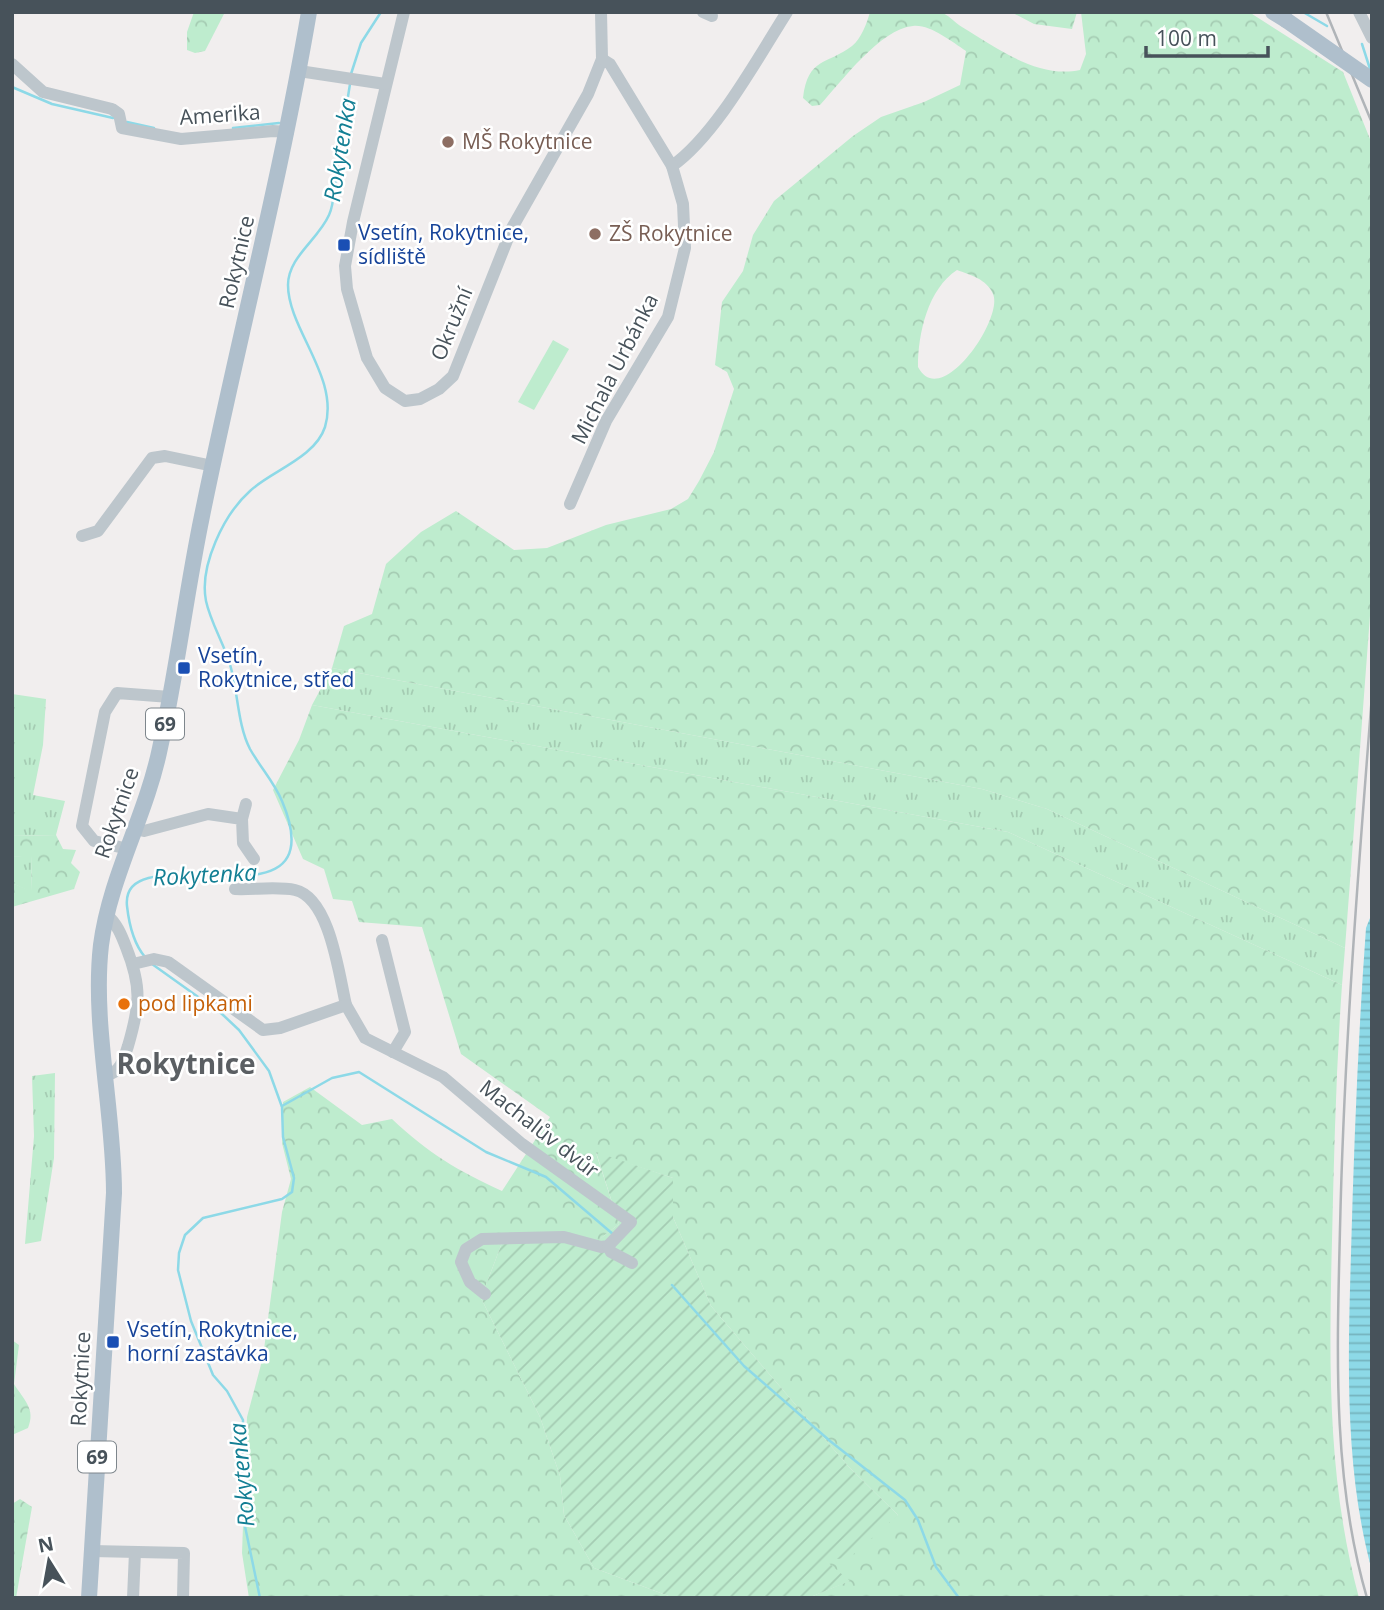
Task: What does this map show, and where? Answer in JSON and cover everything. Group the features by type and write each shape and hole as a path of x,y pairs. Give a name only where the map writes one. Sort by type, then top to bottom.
{"main road":[{"name":"Rokytnice","path":"89,1598 114,1193 100,986 107,915 154,775 213,466 288,132 309,12"},
{"path":"1280,16 1372,80"}],"street":[{"name":"Okružní","path":"404,12 364,167 345,266 352,307 367,358 385,388 405,401 420,399 439,389 453,376 500,258 536,183 571,129 602,59 601,12"},
{"path":"672,166 688,155 724,107 786,12"},
{"path":"1359,12 1372,38"},
{"name":"Michala Urbánka","path":"570,504 606,421 668,317 685,244 683,204 672,166 610,64 602,59"},
{"name":"Amerika","path":"12,64 43,92 112,109 119,114 122,128 181,139 288,132"},
{"path":"299,71 385,84"},
{"path":"82,536 98,531 152,458 165,456 213,466"},
{"path":"128,849 94,841 82,826 105,712 117,693 170,697"},
{"path":"246,804 242,819 243,843 254,859"},
{"path":"135,830 145,831 208,814 242,819"},
{"name":"Machalův dvůr","path":"235,889 295,890 311,898 329,935 346,1005 365,1038 443,1077 522,1144 631,1222 608,1246"},
{"path":"107,915 143,961 137,1016 122,1062 116,1071 107,1075"},
{"path":"382,940 405,1032 393,1052"},
{"path":"143,961 168,962 263,1030 280,1028 346,1005"},
{"path":"485,1294 470,1282 461,1262 466,1249 482,1239 564,1237 601,1247 608,1246 611,1252 632,1263"},
{"path":"92,1551 184,1553 183,1598"},
{"path":"133,1598 135,1552"}],"green space":[{"path":"194,12 225,12 205,51 195,53 187,50 187,32"},
{"path":"870,12 940,12 1018,60 1064,72 1080,70 1086,54 1081,12 1249,12 1343,72 1372,144 1372,589 1345,948 1047,809 982,789 332,668 344,626 372,614 386,564 421,532 456,511 514,550 547,548 606,525 671,509 688,499 714,452 734,389 727,372 715,365 722,302 743,271 753,235 774,201 853,136 881,117 924,102 960,85 966,51 934,31 913,26 900,29 875,46 820,105 812,106 803,98 809,75 820,64 855,43","holes":["957,270 978,278 987,285 993,294 994,306 980,339 955,370 941,378 928,377 918,367 923,326 939,288"]},
{"path":"1011,12 1077,12 1072,29 1034,24"},
{"path":"553,340 569,349 534,410 518,402"},
{"path":"332,668 982,789 1047,809 1345,948 1342,985 1008,832 312,705"},
{"path":"12,694 46,699 43,745 33,795 65,801 56,835 12,836"},
{"path":"312,705 1008,832 1342,985 1334,1144 1332,1420 1341,1509 1359,1598 808,1598 849,1581 824,1560 898,1515 848,1466 711,1306 673,1217 673,1178 596,1153 619,1224 596,1242 505,1235 481,1298 540,1417 560,1476 564,1515 594,1568 674,1598 249,1598 242,1553 247,1417 263,1357 282,1212 291,1179 282,1143 283,1102 310,1087 362,1125 392,1119 444,1160 502,1191 550,1117 461,1054 422,927 359,922 352,901 333,899 324,869 303,859 273,790 299,740"},
{"path":"56,835 63,849 76,850 71,863 80,872 74,889 12,907 12,883 31,891 32,856 12,857 12,836"},
{"path":"32,855 31,892 12,883 12,857"},
{"path":"55,1073 54,1158 41,1241 25,1244 34,1136 32,1076"},
{"path":"596,1152 673,1178 673,1217 711,1306 848,1466 898,1515 849,1558 825,1560 850,1581 808,1598 674,1598 594,1568 564,1515 560,1476 540,1417 481,1298 505,1235 596,1242 619,1224"},
{"path":"12,1340 19,1345 14,1384 28,1405 31,1415 28,1428 12,1435"},
{"path":"20,1499 32,1507 16,1598 12,1598 12,1504"}],"water":[{"path":"1372,913 1372,1571 1356,1493 1352,1453 1349,1333 1359,1050 1366,928"}],"waterway":[{"name":"Rokytenka","path":"351,74 361,43 381,12"},
{"path":"1303,12 1327,26"},
{"path":"1362,44 1370,69"},
{"name":"Rokytenka","path":"145,957 135,939 128,913 127,906 134,885 156,877 256,875 281,865 292,842 282,801 246,740 231,668 208,610 206,572 223,527 240,501 259,484 302,456 320,438 325,427 328,409 326,390 296,319 288,285 289,275 298,257 331,211 350,84"},
{"path":"12,87 52,104 113,118"},
{"path":"127,122 154,128"},
{"path":"233,128 279,123"},
{"name":"Rokytenka","path":"152,964 222,1014 239,1030 269,1071 282,1107 283,1137 294,1178 292,1192 282,1199 203,1218 185,1235 179,1253 178,1270 191,1321 213,1375 227,1391 243,1420 242,1512 260,1598"},
{"path":"282,1106 332,1078 359,1072 486,1152 546,1177 614,1235"},
{"path":"672,1285 744,1366 830,1441 905,1500 918,1520 936,1567 959,1598"}],"railway":[{"path":"1326,12 1372,123"},
{"path":"1367,1598 1356,1553 1342,1461 1338,1322 1348,1029 1372,695"}],"place":[{"name":"MŠ Rokytnice","path":"448,142"},
{"name":"ZŠ Rokytnice","path":"595,234"},
{"name":"Vsetín, Rokytnice, sídliště","path":"344,245"},
{"name":"Vsetín, Rokytnice, střed","path":"184,668"},
{"name":"pod lipkami","path":"124,1004"},
{"name":"Vsetín, Rokytnice, horní zastávka","path":"113,1342"}],"district":[{"name":"Rokytnice","path":"186,1064"}]}
